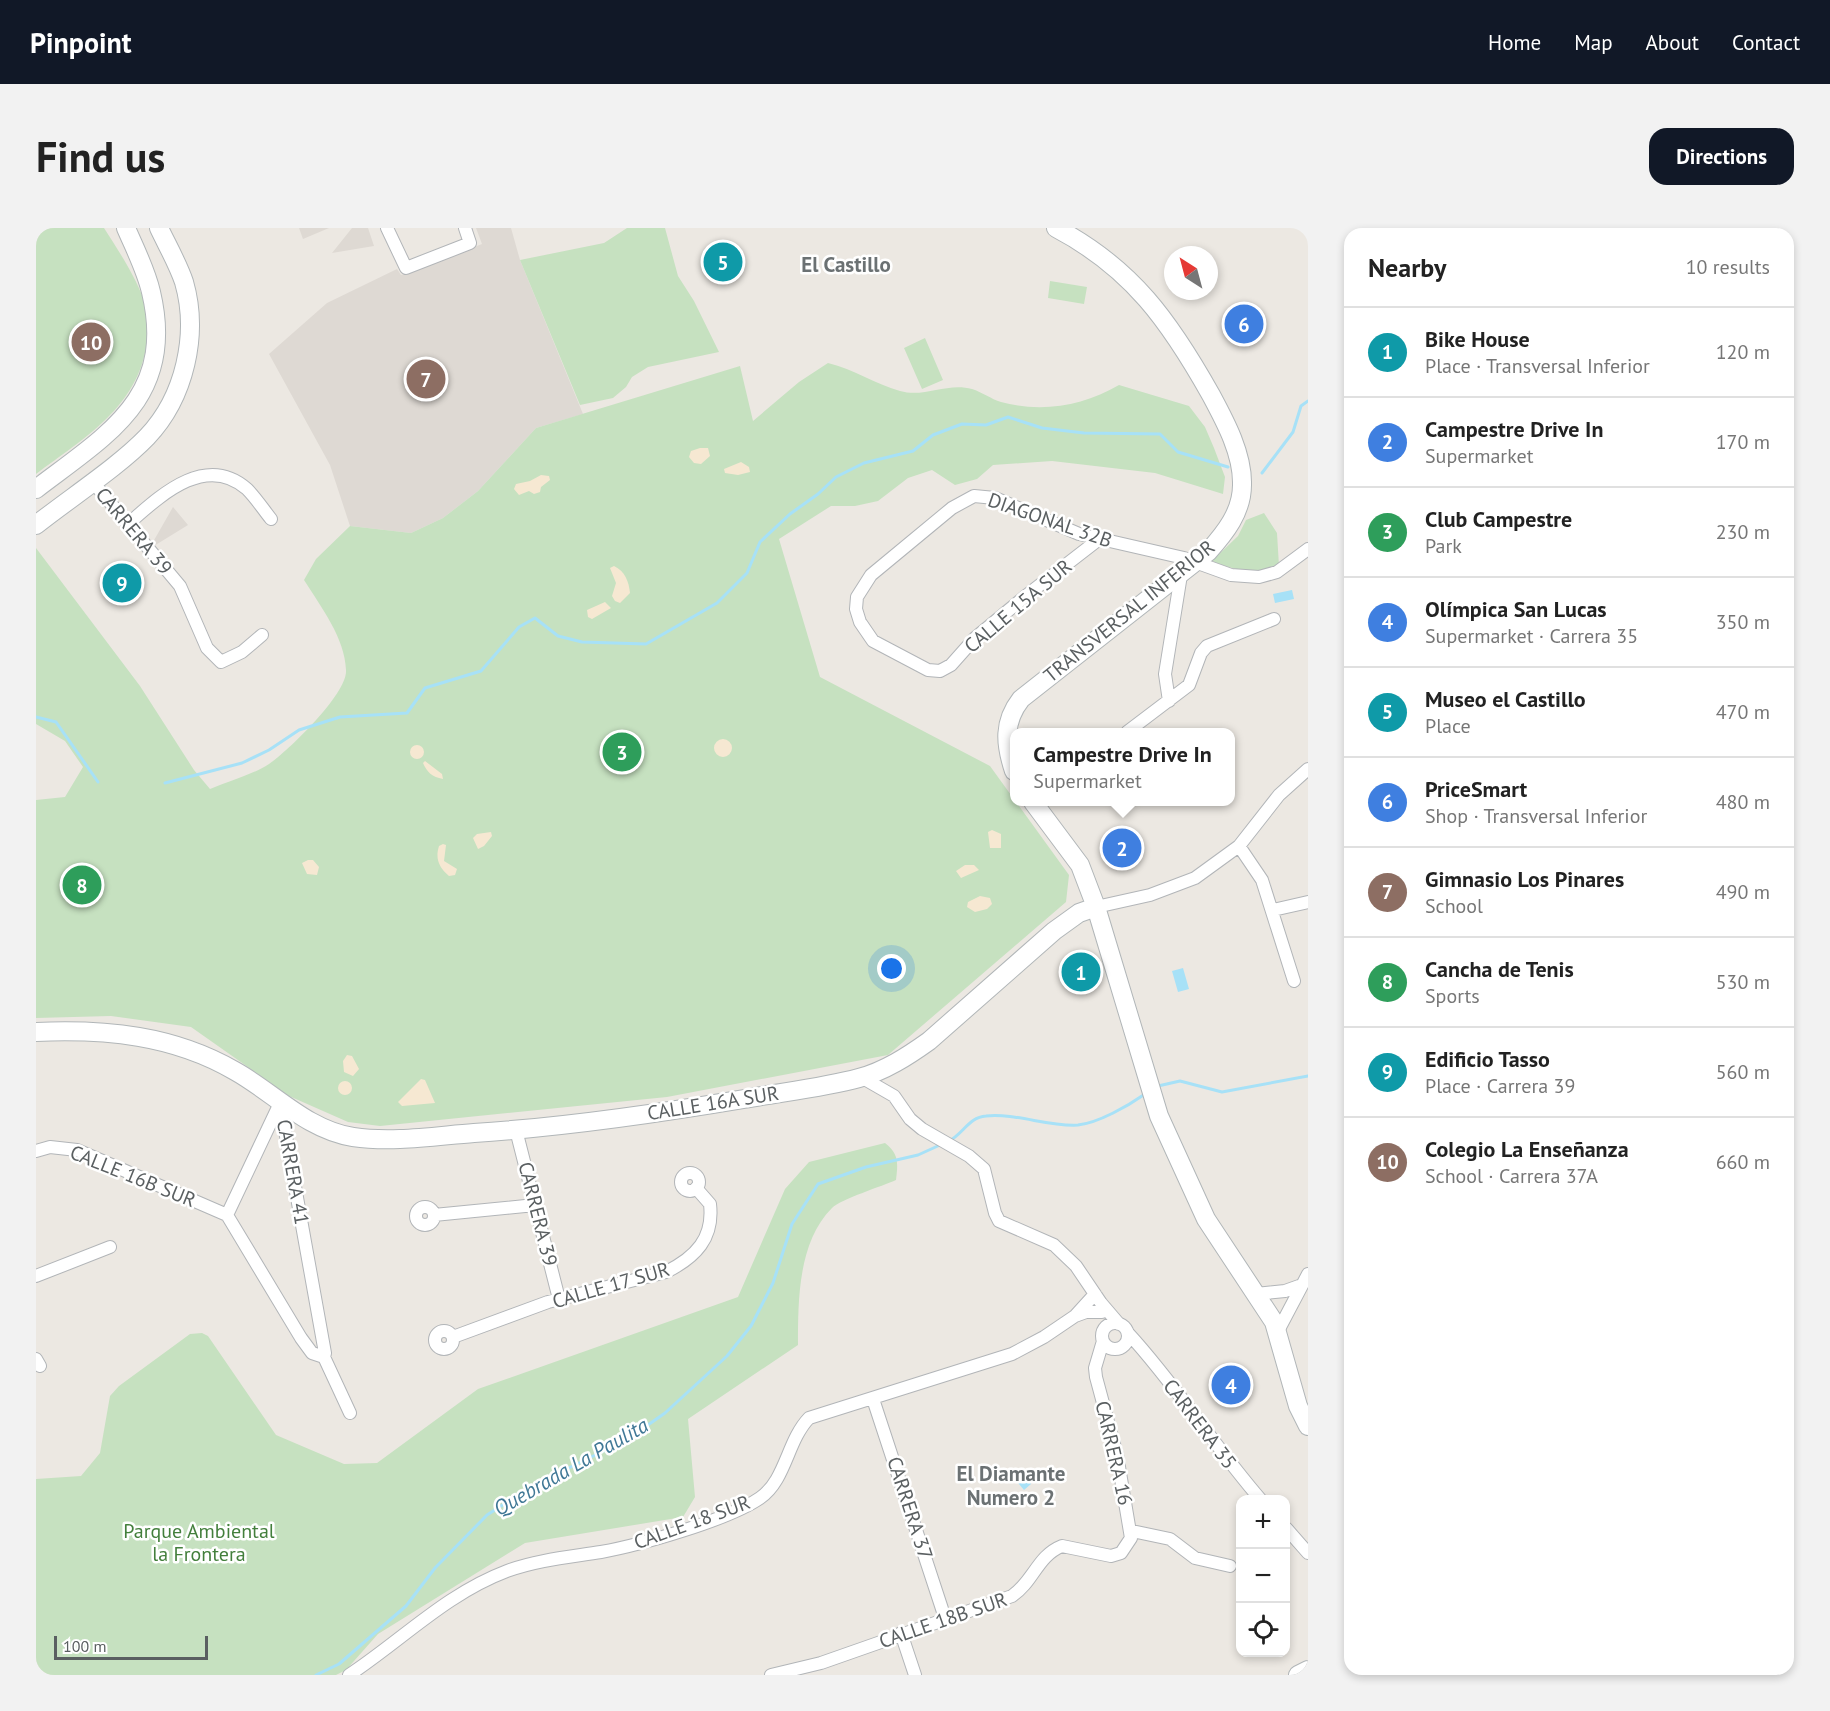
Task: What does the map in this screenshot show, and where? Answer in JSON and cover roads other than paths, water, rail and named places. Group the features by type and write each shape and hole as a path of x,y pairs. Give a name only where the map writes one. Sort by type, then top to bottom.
{"street":[{"path":"116,228 143,269"},
{"path":"36,489 117,426 135,406 150,371 156,335 152,293 126,228"},
{"path":"36,525 149,435 178,389 189,340 188,304 183,281 159,228"},
{"path":"387,228 406,268 470,243 465,228"},
{"name":"TRANSVERSAL INFERIOR","path":"1010,760 1007,728 1014,707 1021,699 1181,575 1206,561 1236,513 1242,485 1238,457 1221,414 1181,342 1153,304 1111,265 1056,228"},
{"path":"128,524 183,481 210,476 236,482 247,489 271,519"},
{"name":"CARRERA 39","path":"92,481 180,586 207,648 221,662 242,652 262,635"},
{"name":"DIAGONAL 32B","path":"940,671 928,670 873,641 860,622 856,609 862,585 871,575 952,508 974,496 995,498 1098,540 1206,561 1231,575 1259,577 1277,572 1308,549"},
{"name":"CALLE 15A SUR","path":"940,671 951,665 975,638 1098,540"},
{"path":"1168,701 1165,674 1181,575"},
{"path":"1165,588 1176,603"},
{"path":"1131,728 1192,680 1197,662 1207,646 1274,619"},
{"name":"CALLE 16A SUR","path":"36,1032 96,1031 164,1041 199,1052 237,1071 280,1103 319,1125 351,1137 387,1139 516,1130 675,1111 861,1077 908,1057 1070,919 1096,907 1176,888 1195,879 1239,846 1279,795 1308,769"},
{"path":"1038,806 1080,866 1096,907 1153,1097 1206,1220 1278,1331 1298,1406 1308,1426"},
{"path":"1239,846 1262,880 1294,981"},
{"path":"1070,919 1080,892 1080,866"},
{"path":"1273,910 1308,902"},
{"path":"1054,931 1070,927 1086,927 1097,932 1106,941"},
{"name":"CARRERA 35","path":"861,1077 894,1096 910,1119 969,1156 984,1169 994,1213 999,1221 1054,1245 1076,1266 1099,1303 1115,1337 1141,1347 1257,1495"},
{"name":"CARRERA 41","path":"280,1103 227,1215 301,1338 312,1353 324,1357"},
{"name":"CARRERA 41","path":"280,1103 324,1357 350,1413"},
{"name":"CARRERA 39","path":"516,1130 559,1299"},
{"name":"CALLE 16B SUR","path":"36,1151 50,1147 77,1150 227,1215"},
{"name":"CALLE 17 SUR","path":"453,1337 559,1299 666,1272 691,1257 706,1239 711,1215 706,1196 696,1188"},
{"path":"435,1215 536,1205"},
{"path":"36,1276 110,1248"},
{"path":"1278,1331 1299,1286 1308,1274"},
{"path":"1256,1294 1285,1291 1299,1286"},
{"name":"CALLE 18 SUR","path":"349,1675 446,1602 507,1571 532,1563 604,1552 746,1506 762,1497 775,1483 800,1428 809,1418 822,1412 873,1399 1012,1354 1099,1303"},
{"name":"CALLE 18 SUR","path":"1075,1316 1099,1303"},
{"name":"CARRERA 16","path":"1115,1337 1097,1359 1096,1377 1117,1455 1132,1531 1128,1546"},
{"name":"CARRERA 37","path":"873,1399 945,1618"},
{"path":"1132,1531 1170,1539 1195,1558 1230,1566"},
{"path":"1290,1532 1308,1552"},
{"name":"CALLE 18B SUR","path":"771,1675 821,1663 901,1633 1012,1596 1030,1581 1042,1558 1062,1546 1111,1556 1128,1546"},
{"path":"901,1633 915,1675"},
{"path":"1298,1675 1308,1670"}],"water":[{"path":"1292,590 1294,599 1275,603 1273,594"},
{"path":"1183,968 1189,989 1178,992 1172,971"},
{"path":"1021,1471 1031,1484 1024,1490 1013,1477"}],"waterway":[{"path":"1262,473 1293,432 1301,406 1308,401"},
{"path":"165,783 242,763 269,750 299,730 340,717 407,713 425,688 481,671 519,627 535,618 558,636 582,642 646,644 717,603 747,573 760,542 836,477 864,463 913,451 933,435 962,424 986,425 1008,417 1042,428 1084,433 1160,434 1178,452 1228,467"},
{"path":"36,717 56,722 98,782"},
{"name":"Quebrada La Paulita","path":"1158,1086 1180,1081 1222,1092 1308,1076"},
{"name":"Quebrada La Paulita","path":"949,1141 980,1117 1009,1116 1056,1124 1086,1124 1122,1109 1145,1094"},
{"name":"Quebrada La Paulita","path":"316,1675 339,1664 406,1606 435,1568 487,1515 534,1485 628,1439 665,1413 727,1356 751,1326 773,1283 792,1224 818,1184 866,1167 918,1155 940,1145"}],"place":[{"name":"Museo el Castillo","path":"723,262"},
{"name":"PriceSmart","path":"1244,324"},
{"name":"Colegio La Enseñanza","path":"91,342"},
{"name":"Gimnasio Los Pinares","path":"426,379"},
{"name":"Edificio Tasso","path":"122,583"},
{"name":"Club Campestre","path":"622,752"},
{"name":"Campestre Drive In","path":"1122,848"},
{"name":"Cancha de Tenis","path":"82,885"},
{"name":"Bike House","path":"1081,972"},
{"name":"Olímpica San Lucas","path":"1231,1385"}],"district":[{"name":"El Castillo","path":"846,265"},
{"name":"El Diamante Numero 2","path":"1011,1486"}],"park label":[{"name":"Parque Ambiental la Frontera","path":"199,1542"}]}
